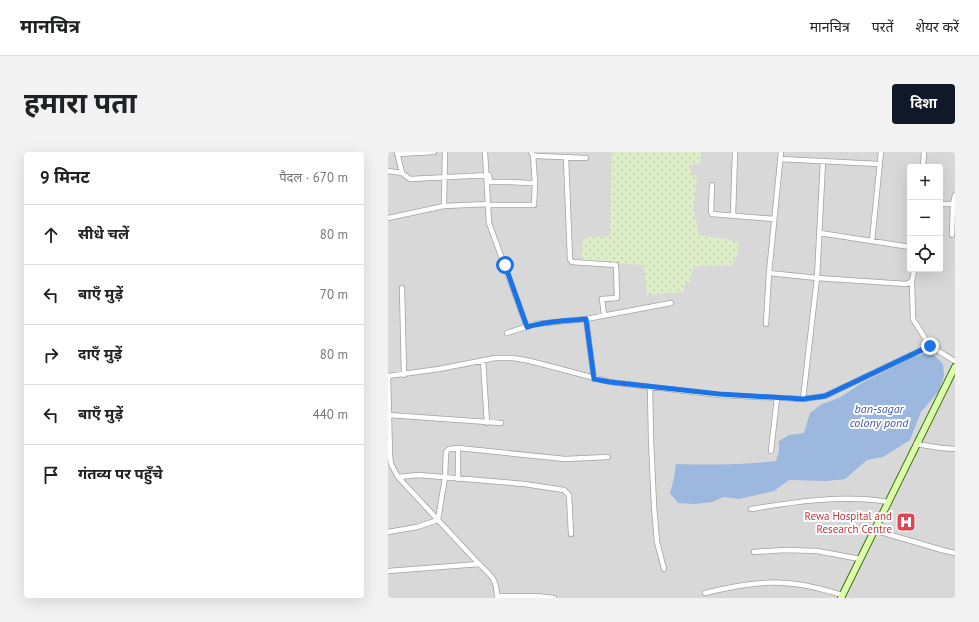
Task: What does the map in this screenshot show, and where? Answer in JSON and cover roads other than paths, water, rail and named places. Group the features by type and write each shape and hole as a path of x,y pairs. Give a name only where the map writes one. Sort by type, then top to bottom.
{"main road":[{"path":"841,596 955,368"}],"street":[{"path":"402,173 397,153 434,152"},
{"path":"444,206 445,152"},
{"path":"484,152 489,223 527,327"},
{"path":"733,216 735,152"},
{"path":"766,324 769,273 781,152"},
{"path":"872,241 880,152"},
{"path":"923,164 924,152"},
{"path":"532,153 537,156 586,158"},
{"path":"388,218 444,206 488,204 534,205 535,183 532,153"},
{"path":"566,158 570,259 572,262 616,265 617,298 602,299 604,315"},
{"path":"780,159 880,164"},
{"path":"803,399 817,278 823,161"},
{"path":"388,171 402,173 410,179 489,175 490,182 535,183"},
{"path":"712,185 712,214 774,219"},
{"path":"952,235 953,204 955,195"},
{"path":"943,204 953,204"},
{"path":"820,233 907,247"},
{"path":"914,272 912,281 913,319 930,346 955,361"},
{"path":"769,273 906,284 911,283 912,281"},
{"path":"402,288 404,374"},
{"path":"507,333 535,324 586,319 671,303"},
{"path":"586,319 594,379"},
{"path":"554,598 537,596 497,597 495,580 492,575 479,564 398,478 391,464 390,456 388,376 439,369 495,358 530,361 610,382 719,394 803,399 825,396 930,346"},
{"path":"483,360 487,422"},
{"path":"650,387 650,440 654,506 657,542 664,569"},
{"path":"771,451 777,398"},
{"path":"390,415 424,416 501,423"},
{"path":"916,444 955,449"},
{"path":"438,520 445,477 446,452 449,449 458,448 565,459 608,457"},
{"path":"458,448 458,479"},
{"path":"398,478 419,474 458,479 524,484 564,490 569,495 571,534"},
{"path":"751,509 836,499 868,498 888,502"},
{"path":"388,532 417,527 438,520"},
{"path":"874,530 955,553"},
{"path":"754,552 785,550 818,551 860,559"},
{"path":"388,572 479,564"},
{"path":"705,593 734,586 785,583 813,587 841,596"}],"water":[{"name":"ban-sagar colony pond","path":"931,352 943,364 944,376 939,391 921,412 910,440 883,457 867,460 845,479 827,481 789,480 774,491 739,499 724,497 712,502 695,504 678,503 670,493 676,464 701,465 776,461 779,451 779,441 789,435 804,433 810,413 822,404 839,398 862,383 913,357"}],"place":[{"name":"Rewa Hospital and Research Centre","path":"906,522"}]}
